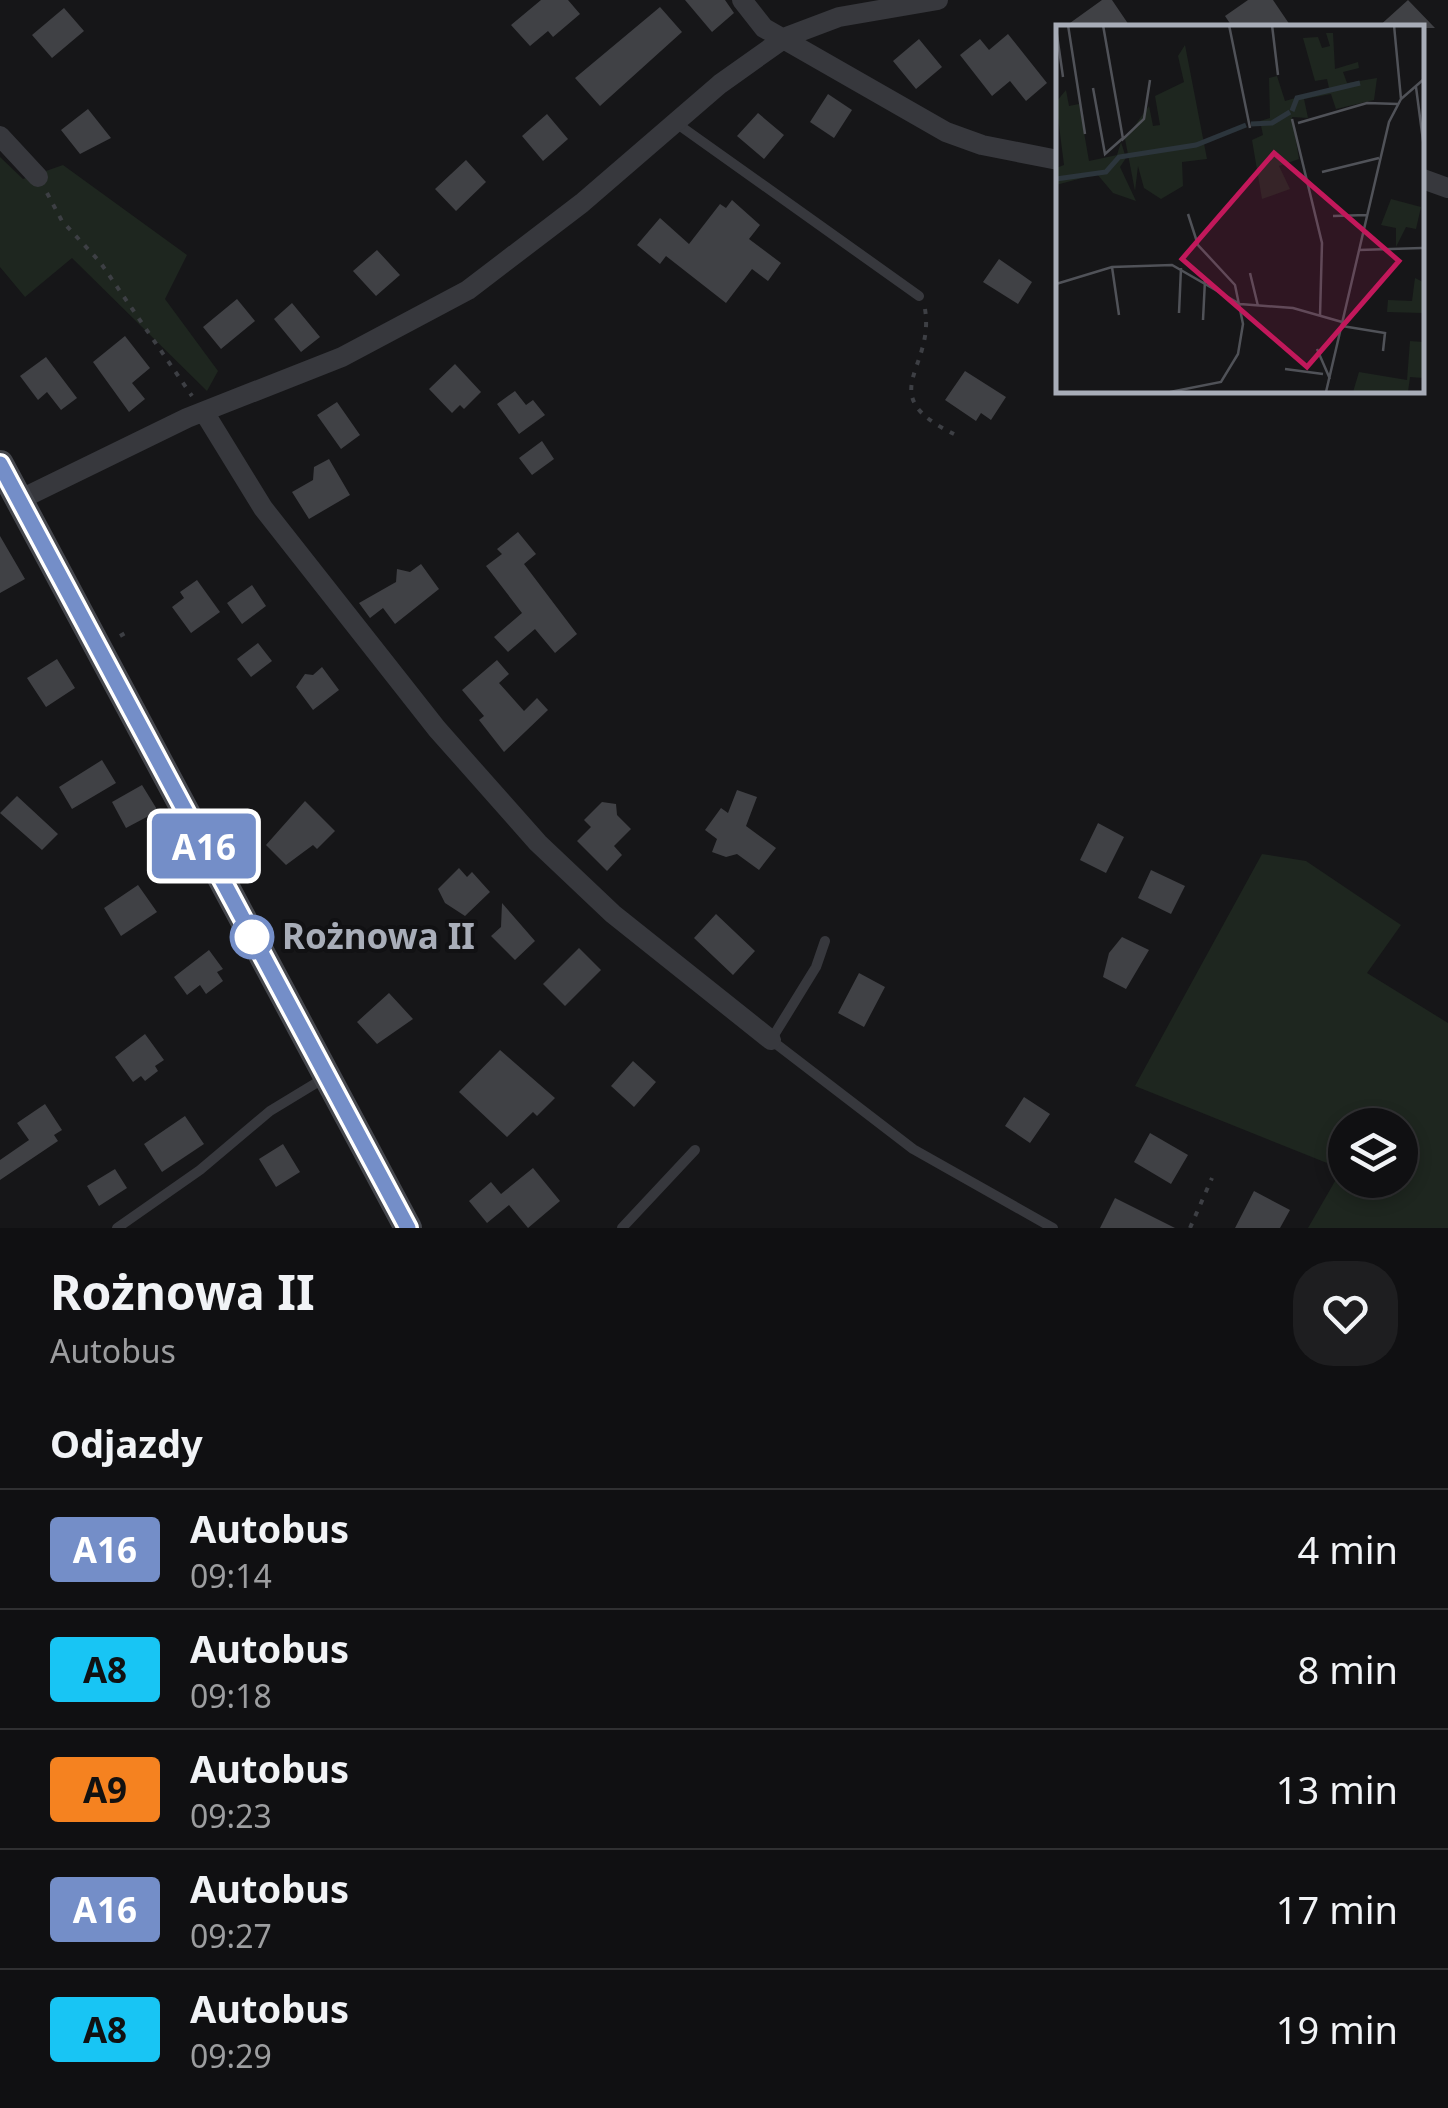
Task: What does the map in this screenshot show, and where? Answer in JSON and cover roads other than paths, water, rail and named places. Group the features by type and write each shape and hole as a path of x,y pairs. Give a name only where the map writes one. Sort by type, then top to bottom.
{"main road":[{"path":"2,471 408,1228"}],"street":[{"path":"742,0 764,28 786,37 946,132 982,145 1056,160"},
{"path":"19,500 204,412 342,357 468,290 786,37 840,16 938,0"},
{"path":"0,136 38,177"},
{"path":"1423,179 1448,188"},
{"path":"204,412 263,508 438,729 538,843 613,914 770,1040"}],"lane":[{"path":"676,122 919,296"},
{"path":"824,941 816,967 770,1040 913,1149 1053,1228"},
{"path":"117,1228 200,1170 270,1111 326,1077"},
{"path":"622,1228 695,1150"}],"place":[{"name":"Rożnowa II","path":"252,937"}]}
